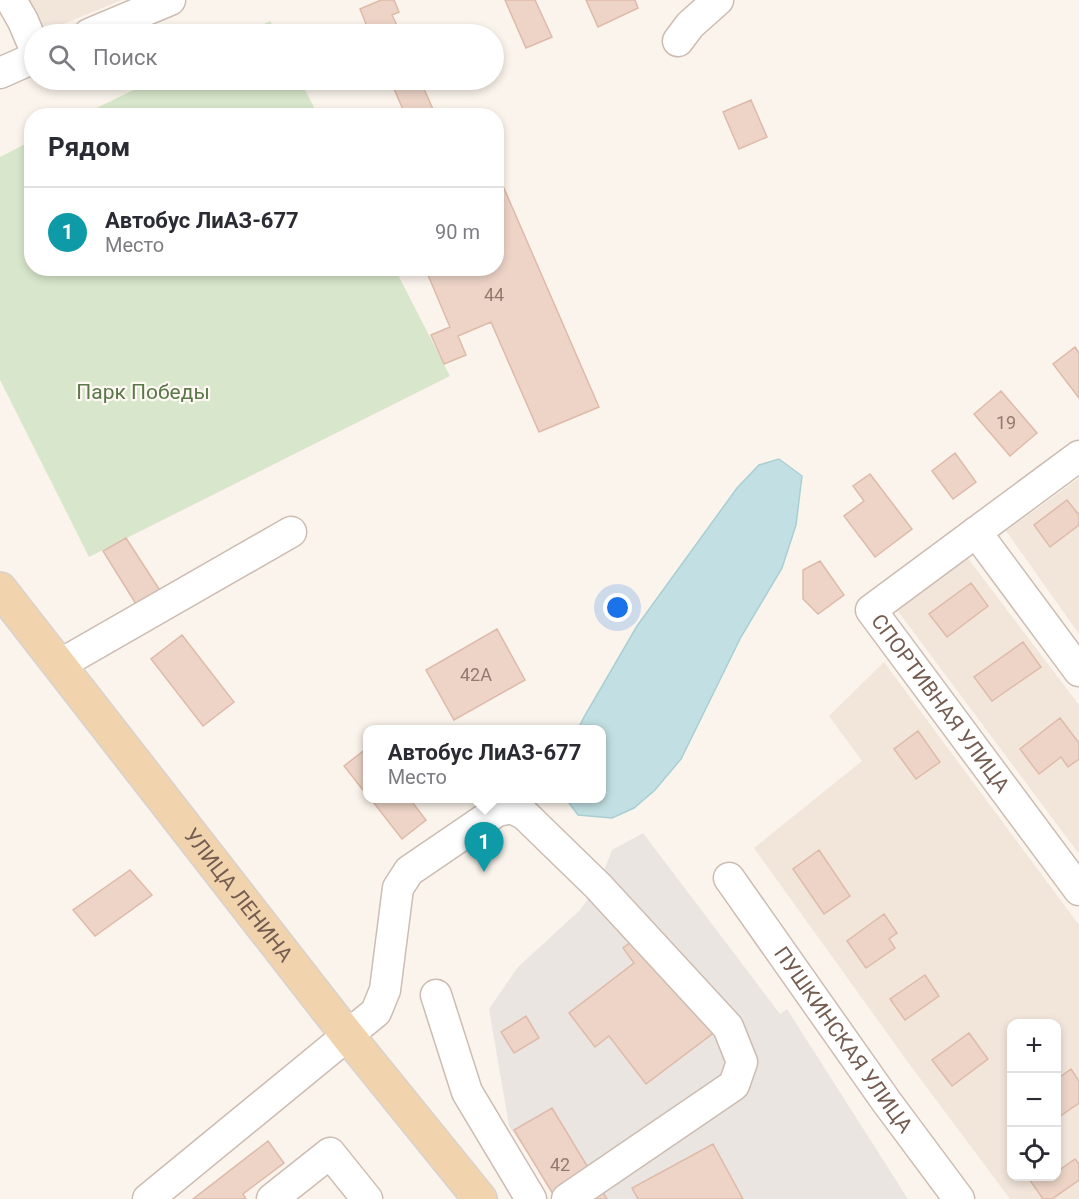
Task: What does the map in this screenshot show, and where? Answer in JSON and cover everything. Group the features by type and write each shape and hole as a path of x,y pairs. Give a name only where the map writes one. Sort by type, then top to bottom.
{"main road":[{"name":"УЛИЦА ЛЕНИНА","path":"0,589 348,1036 480,1199"}],"street":[{"path":"11,0 24,24"},
{"path":"113,24 170,0"},
{"path":"678,41 690,25 718,0"},
{"path":"0,73 24,62"},
{"name":"СПОРТИВНАЯ УЛИЦА","path":"1079,456 871,610 1079,890"},
{"path":"59,665 291,532"},
{"path":"976,532 1079,671"},
{"path":"148,1199 376,1012 385,990 398,888 409,871 497,811 512,808 525,815 598,886 728,1028 742,1062 734,1085 567,1199"},
{"name":"ПУШКИНСКАЯ УЛИЦА","path":"729,878 886,1101 959,1199"},
{"path":"436,995 467,1092 531,1199"},
{"path":"272,1199 330,1153 367,1199"}],"shaded area":[{"path":"23,0 122,0 63,24 36,24"},
{"path":"1079,478 1079,634 1006,531"},
{"path":"967,557 1079,705 1079,854 897,610"},
{"path":"884,662 1079,925 1079,1199 1010,1199 907,1061 754,848 862,761 829,716"},
{"path":"643,833 780,1014 787,1009 908,1199 559,1199 509,1126 489,1009 518,967 579,911 598,886 612,850"}],"green space":[{"path":"133,90 305,90 314,108 96,108"},
{"name":"Парк Победы","path":"24,145 24,276 399,276 450,376 89,557 0,380 0,157"}],"water":[{"path":"779,459 802,476 796,525 782,568 741,637 681,759 655,790 634,808 612,818 578,815 569,803 606,803 606,725 580,725 584,717 637,626 737,488 759,465"}],"building":[{"path":"381,0 394,0 399,12 392,15 396,24 366,24 360,9"},
{"path":"505,0 535,0 552,37 526,48"},
{"path":"586,0 635,0 638,8 598,27"},
{"path":"394,90 424,90 432,108 402,108"},
{"path":"751,100 767,137 739,149 723,112"},
{"path":"504,188 599,407 539,432 491,322 458,336 466,355 444,364 431,335 450,327 428,276 504,276"},
{"path":"1075,347 1079,353 1079,398 1053,364"},
{"path":"1001,391 1037,433 1010,456 974,414"},
{"path":"955,453 976,482 953,499 932,471"},
{"path":"870,474 912,529 875,557 844,516 864,501 853,486"},
{"path":"1067,500 1079,515 1079,525 1050,547 1034,525"},
{"path":"126,538 161,592 136,604 103,551"},
{"path":"820,561 844,595 818,614 803,599 803,570"},
{"path":"971,583 988,606 947,637 929,614"},
{"path":"497,629 525,680 454,720 426,670"},
{"path":"182,635 234,702 203,726 151,659"},
{"path":"1023,642 1041,667 992,701 974,677"},
{"path":"1060,718 1079,743 1079,759 1068,767 1061,757 1039,774 1020,749"},
{"path":"918,731 940,762 916,779 894,749"},
{"path":"363,751 363,790 344,766"},
{"path":"374,803 413,803 426,820 402,839"},
{"path":"819,850 850,896 824,914 793,869"},
{"path":"130,870 152,895 95,936 73,910"},
{"path":"884,914 897,933 889,939 895,948 866,968 847,941"},
{"path":"642,934 716,1031 646,1084 609,1036 595,1047 569,1013 634,963 623,948"},
{"path":"925,975 939,996 905,1020 890,999"},
{"path":"526,1016 539,1038 514,1053 501,1032"},
{"path":"969,1033 988,1059 952,1086 932,1060"},
{"path":"1071,1069 1079,1081 1079,1103 1061,1116 1061,1076"},
{"path":"552,1108 607,1199 556,1199 514,1130"},
{"path":"268,1141 284,1163 243,1194 246,1199 193,1199"},
{"path":"713,1144 743,1199 638,1199 632,1188"},
{"path":"1075,1159 1079,1164 1079,1180 1052,1199 1043,1199 1030,1181 1061,1181 1061,1169"}],"place":[{"name":"Автобус ЛиАЗ-677","path":"484,872"}]}
